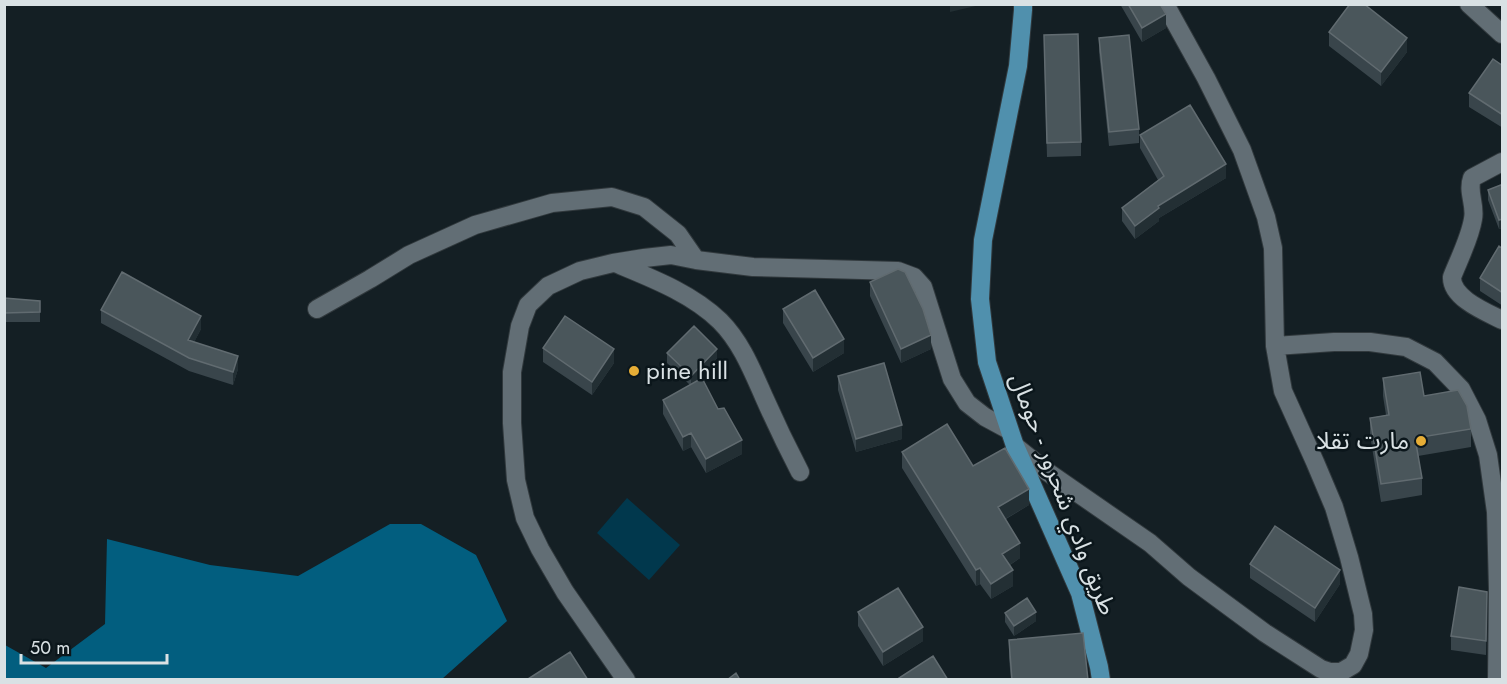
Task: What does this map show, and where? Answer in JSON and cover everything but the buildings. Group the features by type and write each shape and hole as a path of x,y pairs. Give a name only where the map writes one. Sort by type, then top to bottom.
{"main road":[{"name":"طريق وادي شحرور - حومال","path":"1023,4 1018,66 983,240 980,299 987,362 1012,438 1080,593 1100,667 1101,680"}],"street":[{"path":"626,680 565,592 525,518 516,480 512,423 512,372 520,326 528,305 548,286 580,271 613,263 671,255 753,267 898,271 914,277 923,287 952,379 967,403 1012,438 1046,471 1150,543 1189,577 1265,633 1321,669 1341,672 1353,665 1359,654 1365,630 1363,614 1334,507 1283,391 1275,346 1273,248 1263,207 1242,150 1165,4"},
{"path":"1469,4 1503,34"},
{"path":"1503,162 1472,178 1470,190 1474,219 1452,277 1452,284 1459,294 1471,304 1503,320"},
{"path":"317,309 418,250 475,225 552,202 612,197 644,207 678,234 696,260"},
{"path":"613,263 657,280 690,298 720,320 738,342 801,471"},
{"path":"1275,346 1370,342 1406,347 1435,362 1461,389 1477,420 1488,455 1499,508 1497,680"}],"shaded area":[{"path":"627,498 680,545 649,580 597,533"},
{"path":"390,524 421,524 476,555 507,621 442,679 5,679 5,645 46,668 105,624 107,539 210,565 298,576"}],"place":[{"name":"pine hill","path":"634,371"},
{"name":"مارت تقلا","path":"1421,441"}]}
